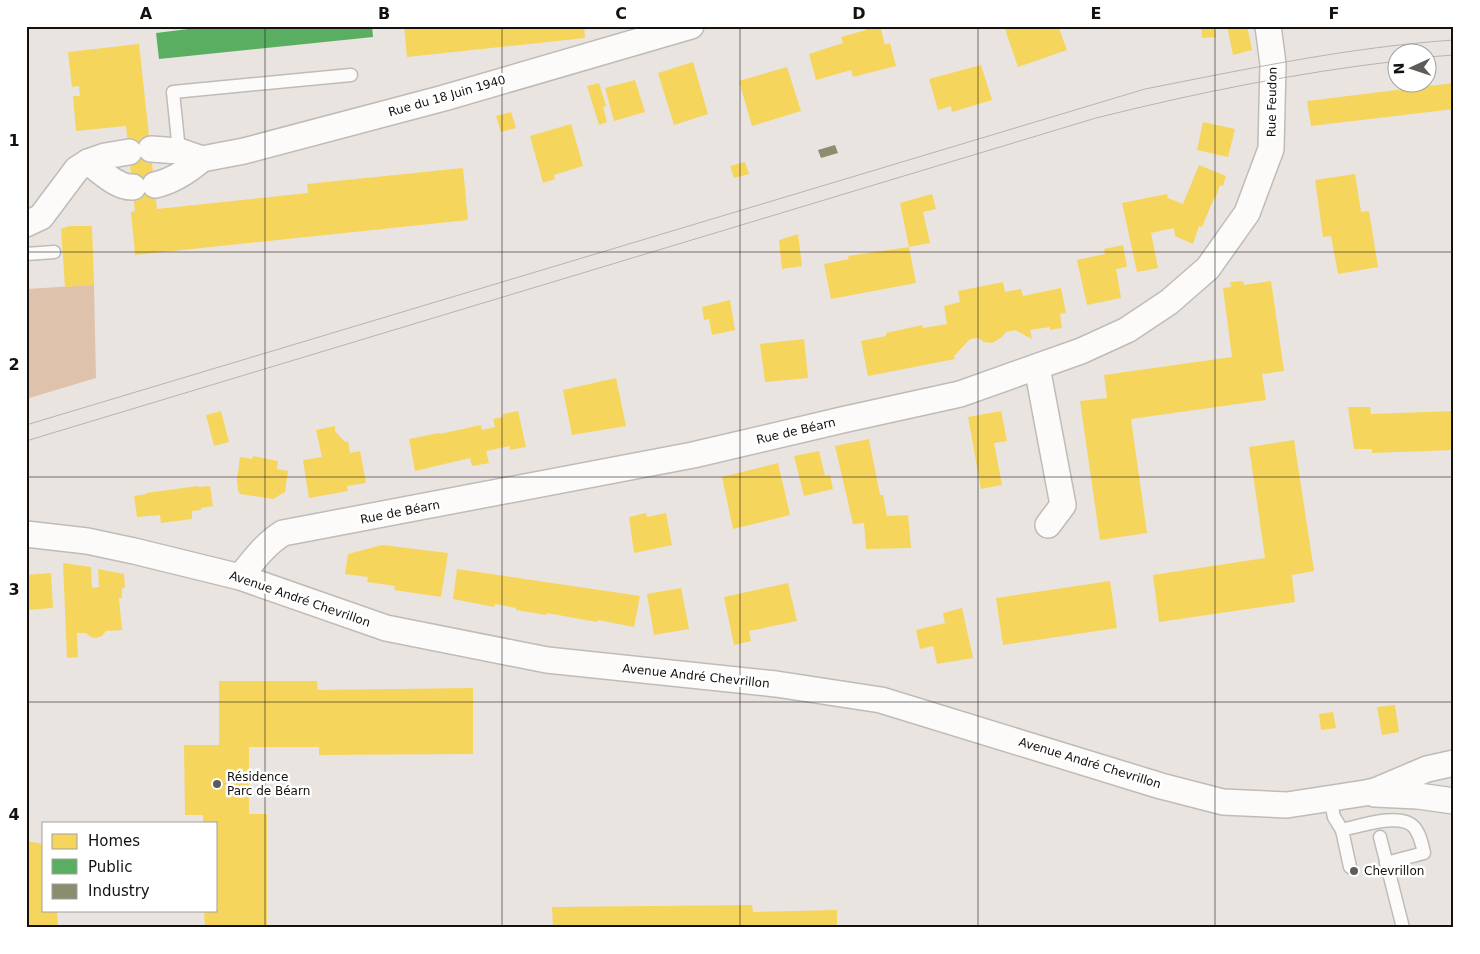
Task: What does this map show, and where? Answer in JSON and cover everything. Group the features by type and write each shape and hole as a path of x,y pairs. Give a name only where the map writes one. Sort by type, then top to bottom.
{"street":[{"name":"Rue du 18 Juin 1940","path":"26,224 41,217 77,169 88,162 105,156 140,151 190,155 244,151 444,98 691,26"},
{"name":"Rue Feudon","path":"1268,26 1274,64 1271,149"},
{"name":"Rue de Béarn","path":"240,577 260,552 283,533 693,455 960,394 1081,351 1128,330 1169,302 1208,268 1247,213 1271,149"},
{"name":"Rue du 18 Juin 1940","path":"88,162 123,187 144,186 166,182 189,170 190,155"},
{"path":"1037,367 1063,505 1048,525"},
{"name":"Avenue André Chevrillon","path":"26,534 87,541 240,577 386,628 547,660 776,684 881,700 1162,786 1223,802 1287,805 1365,794 1418,796 1454,801"},
{"name":"Avenue André Chevrillon","path":"1365,794 1427,769 1454,763"}],"lane":[{"path":"190,155 173,92 351,75"},
{"path":"26,254 54,252"},
{"path":"1330,799 1334,817 1342,830 1350,867"},
{"path":"1342,830 1391,820 1401,820 1409,823 1420,836 1424,853 1386,863"},
{"path":"1380,838 1403,928"}],"shaded area":[{"path":"94,285 96,378 26,399 26,289"}],"building: Homes":[{"path":"404,26 584,26 585,38 407,57"},
{"path":"865,26 880,26 885,45 890,43 896,66 853,77 851,70 816,80 809,54 843,43 841,37 866,30"},
{"path":"1013,26 1058,26 1067,50 1018,67 1005,29"},
{"path":"1201,26 1215,26 1216,37 1202,38"},
{"path":"1227,26 1247,26 1252,50 1233,55"},
{"path":"139,44 157,209 308,193 307,184 463,168 468,220 135,255 131,212 135,211 126,126 76,131 73,96 80,96 79,86 72,87 68,52"},
{"path":"693,62 708,114 674,125 658,73"},
{"path":"981,65 992,100 952,112 951,106 938,110 929,79"},
{"path":"787,67 801,111 752,126 739,81"},
{"path":"635,80 645,112 614,121 605,88"},
{"path":"599,83 606,106 603,107 607,122 599,125 587,86"},
{"path":"1454,83 1454,109 1311,126 1307,101 1388,91 1438,92 1438,85"},
{"path":"511,112 516,128 501,132 496,116"},
{"path":"1203,122 1235,129 1228,157 1197,150"},
{"path":"571,124 583,166 554,175 555,179 543,183 530,136"},
{"path":"745,162 749,174 734,178 730,166"},
{"path":"1199,165 1226,176 1223,186 1220,185 1202,227 1199,226 1193,244 1175,236 1174,228 1151,233 1158,268 1137,272 1122,203 1167,194 1168,198 1183,204"},
{"path":"1355,174 1361,212 1369,211 1378,267 1338,274 1331,236 1323,237 1315,180"},
{"path":"932,194 936,209 923,212 930,243 909,247 900,203"},
{"path":"69,226 92,226 94,285 65,287 61,229"},
{"path":"798,234 802,266 782,269 779,240"},
{"path":"1123,245 1127,267 1116,269 1121,298 1087,305 1077,260 1105,254 1104,249"},
{"path":"909,247 916,283 831,299 824,264 849,259 848,256"},
{"path":"1243,281 1244,285 1271,281 1284,371 1262,374 1266,400 1131,419 1147,533 1100,540 1080,401 1107,398 1104,375 1232,357 1223,288 1231,287 1230,282"},
{"path":"1003,282 1005,292 1021,289 1023,296 1061,288 1066,313 1060,314 1062,328 1050,330 1050,327 1030,330 1032,339 1015,330 1006,332 1001,338 992,343 984,342 978,338 970,339 954,356 955,359 868,376 861,341 886,336 886,333 922,325 923,328 947,324 944,306 960,302 958,291"},
{"path":"730,300 735,330 712,335 709,319 704,320 702,307"},
{"path":"804,339 808,378 765,382 760,344"},
{"path":"616,378 626,426 572,435 563,390"},
{"path":"1348,407 1370,407 1371,414 1454,411 1454,450 1372,453 1372,449 1354,449"},
{"path":"221,411 229,442 214,446 206,415"},
{"path":"518,411 526,447 510,450 510,446 486,451 489,463 472,466 470,458 415,471 409,439 481,425 482,430 495,427 493,419 503,417 503,414"},
{"path":"1001,411 1007,441 994,443 1002,485 981,489 968,417"},
{"path":"335,426 335,431 345,442 348,441 350,453 360,451 366,483 347,486 348,491 309,498 303,460 322,457 316,430"},
{"path":"869,439 880,495 883,495 887,516 908,515 911,548 866,549 864,523 853,524 835,446"},
{"path":"1294,440 1314,571 1292,575 1295,602 1159,622 1153,575 1265,558 1249,447"},
{"path":"819,451 825,476 830,475 833,489 804,496 794,456"},
{"path":"253,456 278,461 277,469 288,471 285,492 273,499 240,494 237,480 240,457 252,459"},
{"path":"778,463 790,515 733,529 722,477"},
{"path":"198,486 210,486 213,506 192,511 192,519 161,523 160,515 137,517 134,496"},
{"path":"646,513 647,517 666,513 672,545 634,553 629,517"},
{"path":"382,545 448,553 441,597 394,590 395,586 367,582 368,577 345,574 348,554"},
{"path":"63,563 91,567 92,588 99,587 98,569 124,574 125,588 122,588 122,598 119,598 122,630 106,631 102,636 96,638 86,633 77,633 78,657 67,658"},
{"path":"457,569 640,596 634,627 547,613 546,615 495,604 494,607 453,599"},
{"path":"51,573 53,608 26,610 26,575"},
{"path":"1110,581 1117,628 1003,645 996,598"},
{"path":"788,583 797,621 749,631 751,641 734,645 724,597"},
{"path":"681,588 689,629 654,635 647,594"},
{"path":"962,608 973,658 937,664 933,646 920,649 916,630 945,623 943,613"},
{"name":"Résidence Parc de Béarn","path":"219,681 317,681 318,690 473,688 473,754 319,755 319,747 249,747 249,814 267,814 267,928 205,928 204,912 218,912 218,822 203,822 203,815 185,815 184,745 219,745"},
{"path":"1395,705 1399,732 1382,735 1377,707"},
{"path":"1333,712 1336,728 1321,730 1319,714"},
{"path":"26,841 42,844 42,912 57,912 58,928 26,928"},
{"path":"752,905 753,912 837,910 837,928 553,928 552,907"}],"building: Public":[{"path":"213,26 372,26 373,37 159,59 156,33"}],"building: Industry":[{"path":"835,145 838,153 821,158 818,150"}],"tram line":[{"path":"26,425 1145,89 1337,53 1454,40"},
{"path":"1438,56 1454,55"},
{"path":"26,441 1096,118 1246,85 1321,71 1388,62"}],"place":[{"name":"Résidence Parc de Béarn","path":"217,784"},
{"name":"Chevrillon","path":"1354,871"}]}
